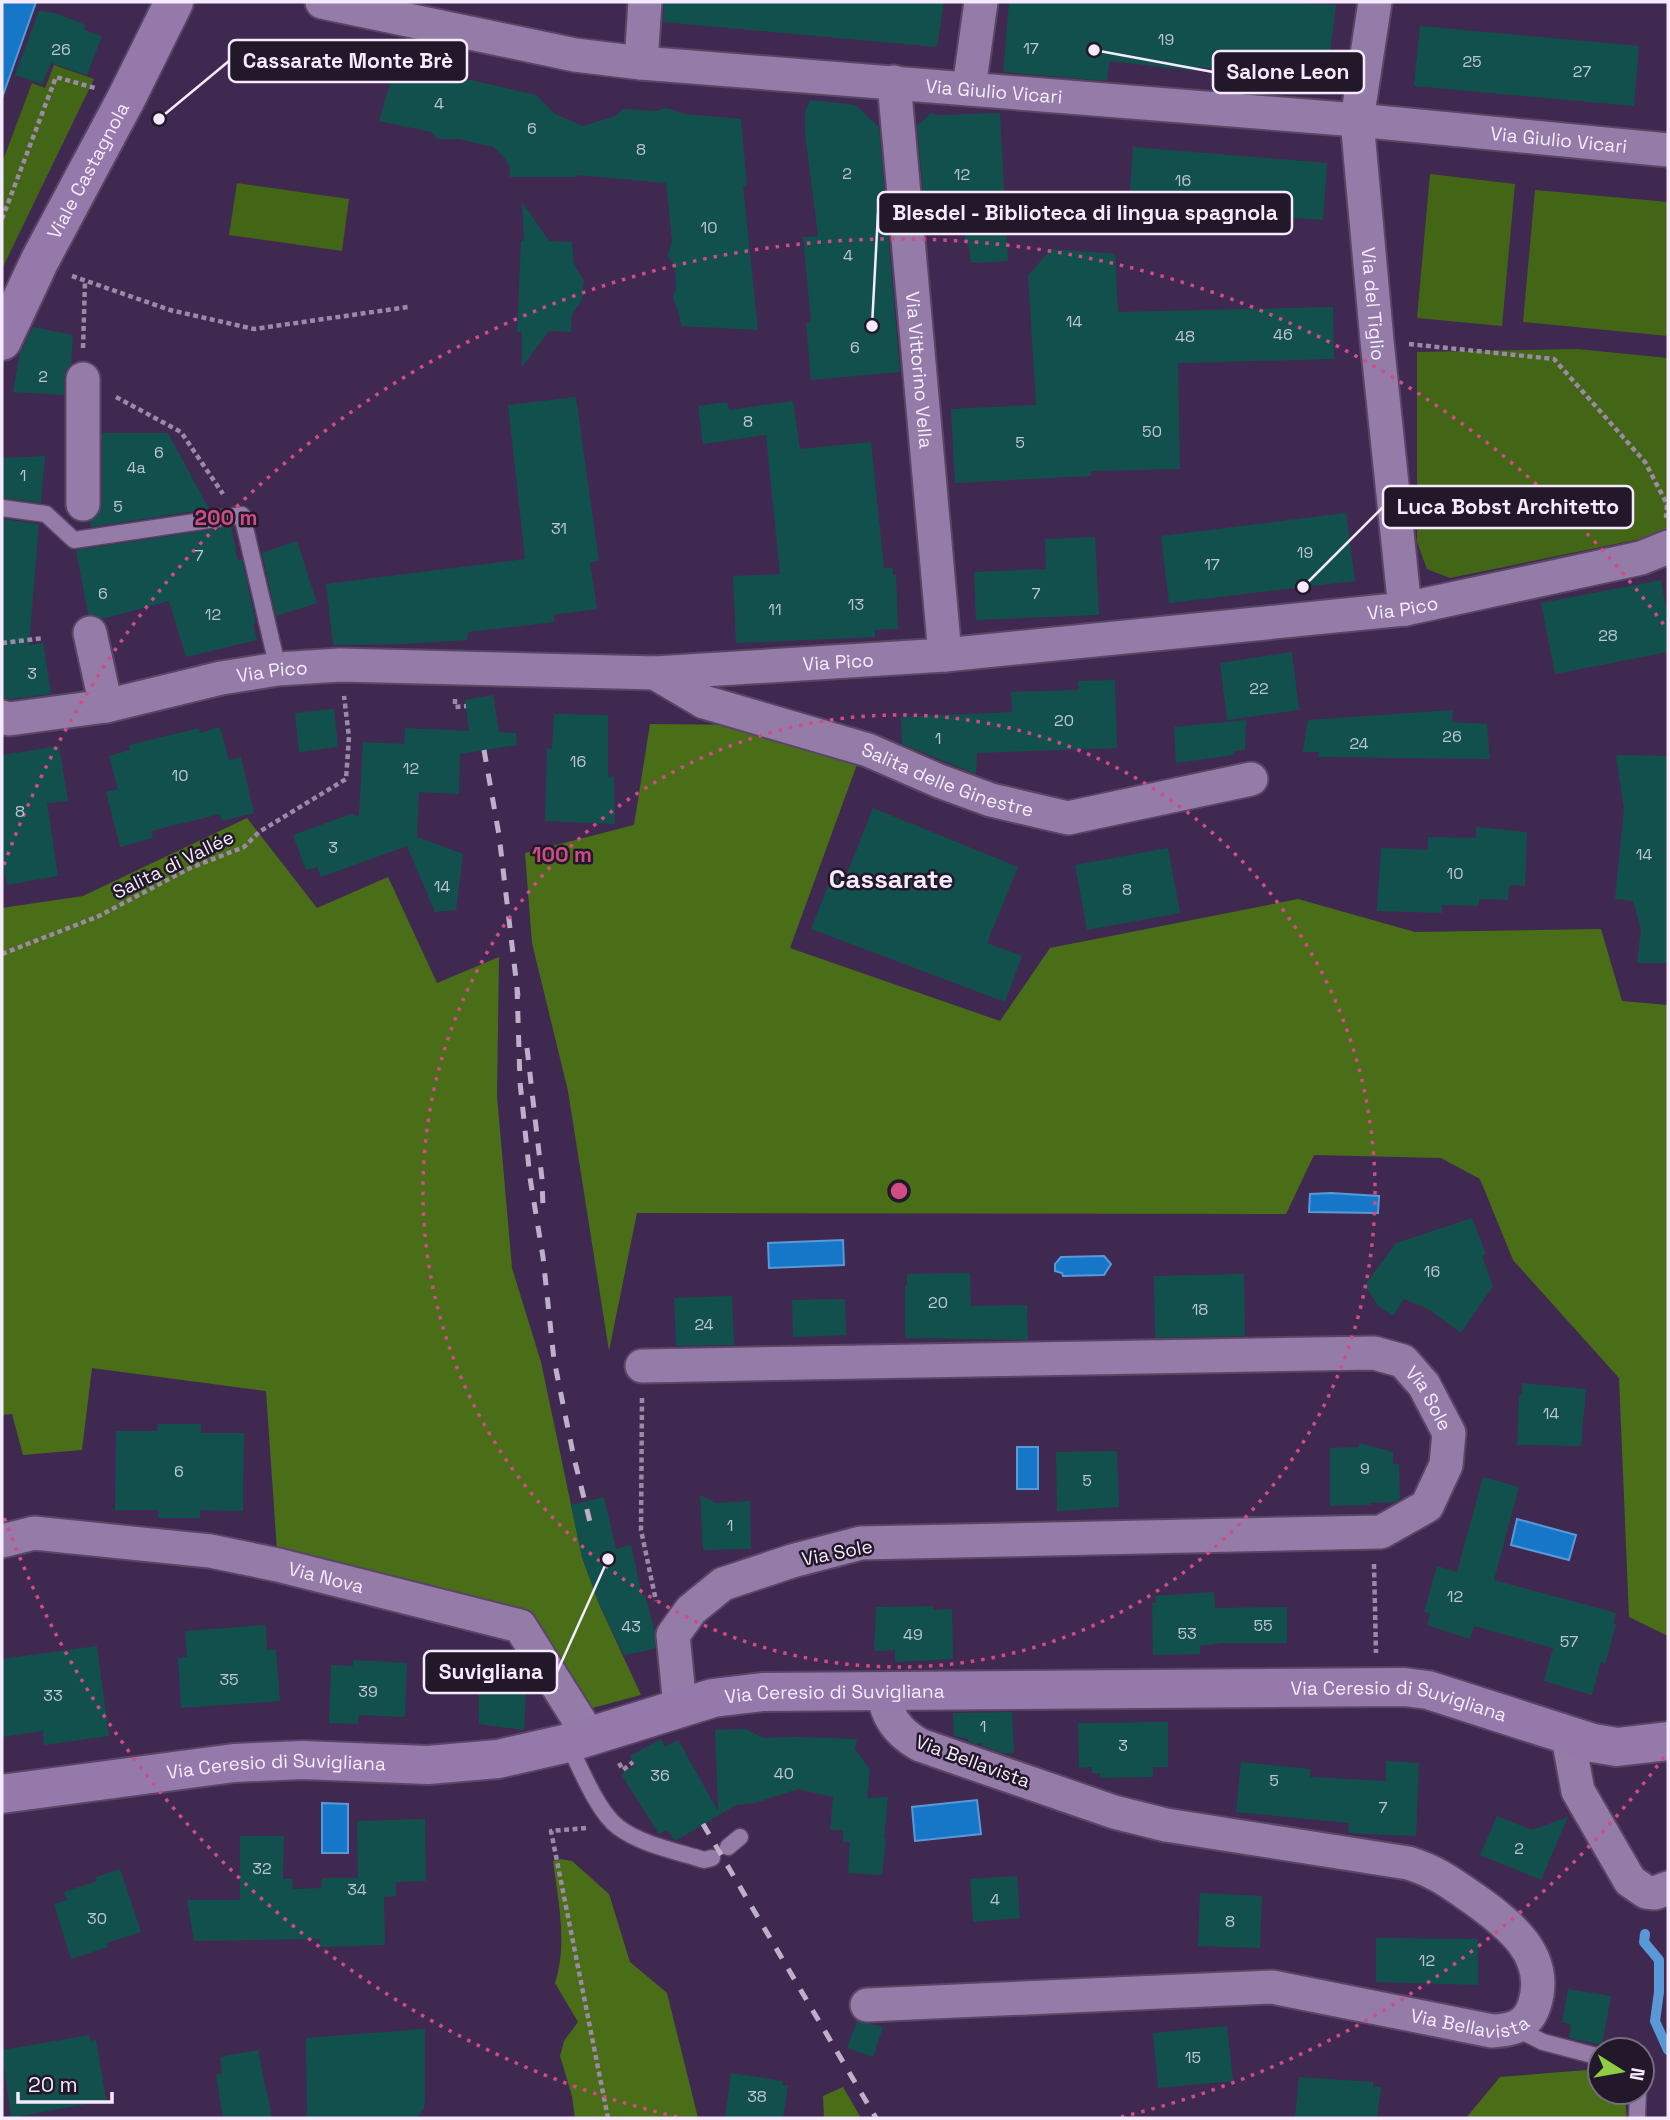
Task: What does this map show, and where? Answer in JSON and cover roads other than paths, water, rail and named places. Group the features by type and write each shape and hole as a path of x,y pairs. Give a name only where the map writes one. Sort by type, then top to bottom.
{"main road":[{"name":"Viale Castagnola","path":"2,341 40,260 174,2"},
{"name":"Via Ceresio di Suvigliana","path":"2,1794 246,1762 302,1760 428,1765 466,1763 529,1753 713,1698 762,1692 1377,1686 1428,1690 1568,1737 1617,1747 1668,1741"}],"street":[{"name":"Via Giulio Vicari","path":"322,2 575,55 641,63 1357,120 1668,150"},
{"path":"641,63 645,2"},
{"path":"969,88 981,2"},
{"name":"Via del Tiglio","path":"1375,2 1357,120 1405,609"},
{"name":"Via Vittorino Vella","path":"894,82 945,655"},
{"path":"83,379 83,504"},
{"name":"Via Pico","path":"2,717 9,719 106,706 221,678 278,668 340,665 655,673 945,655 1405,609 1641,558 1666,548"},
{"path":"90,634 106,706"},
{"name":"Salita delle Ginestre","path":"655,673 704,702 869,750 939,781 991,800 1068,818 1251,779"},
{"name":"Via Sole","path":"642,1366 1374,1353 1403,1361 1424,1385 1449,1433 1446,1465 1427,1506 1381,1532 861,1543 792,1561 723,1584 691,1610 673,1635 680,1707"},
{"name":"Via Nova","path":"2,1541 34,1533 210,1551 278,1565 520,1626 578,1740"},
{"name":"Via Bellavista","path":"867,2005 1272,1987 1492,2031 1515,2028 1525,2023 1533,2011 1539,1985 1534,1963 1519,1934 1507,1922 1438,1874 1408,1863 1166,1825 1114,1811 920,1745 899,1730 890,1718 883,1690"},
{"path":"1568,1737 1578,1791 1630,1881 1646,1892 1655,1893 1668,1888"}],"lane":[{"path":"2,508 46,514 74,540 242,515 278,668"},
{"path":"578,1740 606,1815 616,1826 652,1843 705,1860 712,1858"},
{"path":"1515,2028 1542,2042 1586,2053"}],"water":[{"path":"2,2 36,2 2,98"},
{"path":"1310,1194 1379,1196 1378,1213 1309,1212"},
{"path":"843,1240 844,1265 769,1268 768,1243"},
{"path":"1104,1256 1111,1264 1104,1275 1063,1276 1055,1271 1055,1264 1061,1257"},
{"path":"1017,1447 1038,1447 1038,1489 1017,1489"},
{"path":"1517,1519 1576,1535 1569,1560 1511,1545"},
{"path":"977,1800 981,1834 915,1841 912,1807"},
{"path":"322,1803 348,1804 348,1853 322,1853"}],"waterway":[{"path":"1645,1934 1644,1942 1659,1960 1655,2021 1668,2050"}],"railway":[{"path":"484,750 499,835 518,996"},
{"path":"517,987 520,1082 554,1360 592,1530"},
{"path":"527,1048 543,1208"},
{"path":"703,1824 876,2118"}],"place":[{"name":"Salone Leon","path":"1094,50"},
{"name":"Cassarate Monte Brè","path":"159,119"},
{"name":"Blesdel - Biblioteca di lingua spagnola","path":"872,326"},
{"name":"Luca Bobst Architetto","path":"1303,587"},
{"name":"Suvigliana","path":"608,1559"}],"district":[{"name":"Cassarate","path":"891,879"}]}
